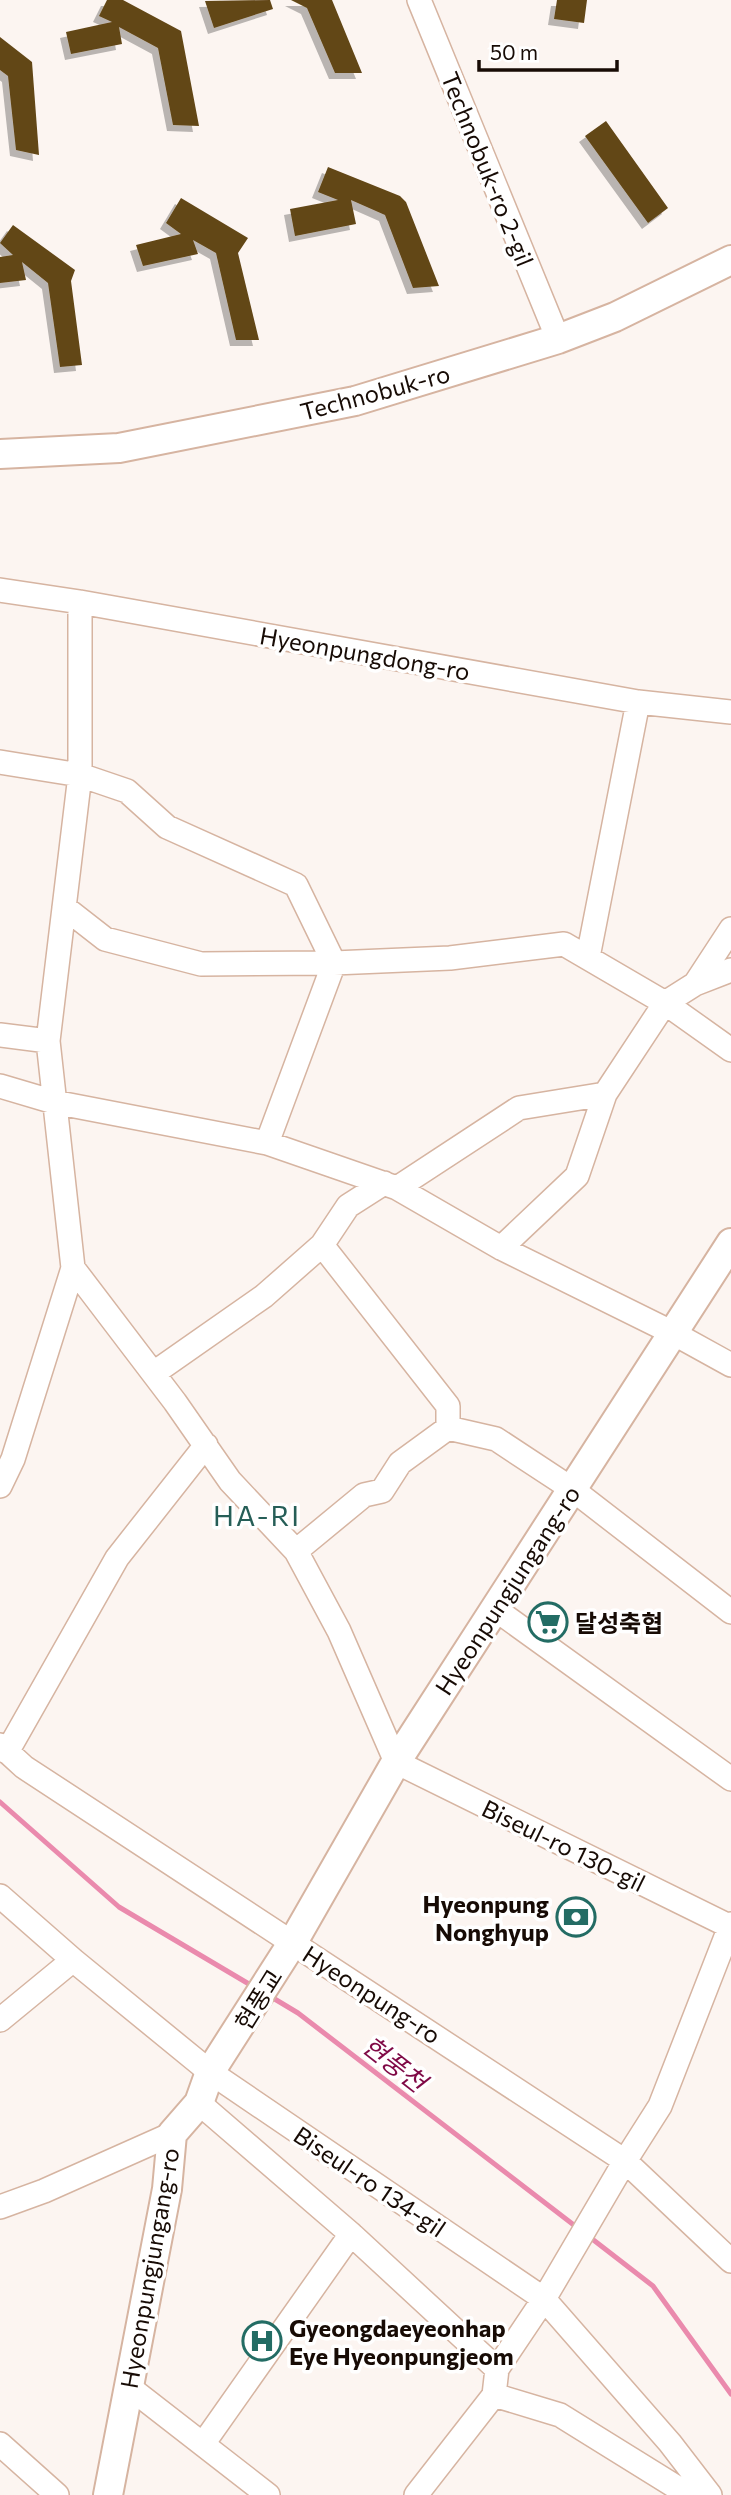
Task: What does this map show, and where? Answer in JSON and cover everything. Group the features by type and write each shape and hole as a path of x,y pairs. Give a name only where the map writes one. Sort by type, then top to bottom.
{"main road":[{"name":"Technobuk-ro","path":"0,454 119,448 355,401 558,339 615,317 731,260"},
{"name":"Hyeonpungjungang-ro","path":"293,1942 396,1762 731,1244"},
{"name":"현풍교","path":"216,2064 293,1942"},
{"name":"Hyeonpungjungang-ro","path":"108,2495 167,2189 172,2134 199,2104 216,2064"}],"street":[{"name":"Technobuk-ro 2-gil","path":"419,0 558,339"},
{"name":"Hyeonpungdong-ro","path":"0,590 638,702 731,712"},
{"path":"0,1486 13,1459 73,1268 48,1041 80,775 80,602"},
{"path":"588,957 638,702"},
{"path":"0,762 80,775 127,791 166,827 296,885 334,963 267,1143"},
{"path":"64,908 105,939 201,964 334,963 450,958 564,944 665,1003 731,1050"},
{"path":"695,984 731,929"},
{"path":"501,1248 577,1176 605,1094 665,1003 695,984 731,970"},
{"path":"0,1035 48,1041"},
{"path":"0,1086 54,1102 267,1143 390,1185 501,1248 673,1333 731,1365"},
{"path":"154,1373 264,1296 321,1245 348,1206 390,1185 519,1108 605,1094"},
{"path":"321,1245 448,1406 448,1428"},
{"path":"73,1268 154,1373 230,1481 296,1551 339,1631 396,1762"},
{"path":"296,1551 364,1495 382,1490 400,1463 448,1428 496,1439 572,1489 731,1612"},
{"path":"4,1748 117,1558 206,1445"},
{"path":"495,1609 731,1779"},
{"name":"Hyeonpung-ro","path":"4,1748 24,1767 625,2161 731,2261"},
{"name":"Biseul-ro 130-gil","path":"396,1762 731,1926"},
{"name":"Biseul-ro 134-gil","path":"0,1896 73,1960 544,2299 670,2443 710,2495"},
{"path":"416,2495 494,2395 497,2369 544,2299 660,2106 731,1926"},
{"path":"0,2020 73,1960"},
{"path":"199,2104 351,2234 497,2369"},
{"path":"0,2207 44,2192 172,2134"},
{"path":"203,2444 351,2234"},
{"path":"129,2387 268,2495"},
{"path":"494,2395 561,2414 689,2495"},
{"path":"0,2444 57,2495"}],"building":[{"path":"107,0 123,0 181,31 199,126 173,125 158,48 119,27 122,44 71,54 66,32 112,22 99,16"},
{"path":"270,0 273,9 214,28 205,1"},
{"path":"291,0 332,0 362,73 335,73 307,8"},
{"path":"557,0 587,0 584,23 554,19"},
{"path":"0,37 32,62 39,155 16,150 8,76 0,70"},
{"path":"606,121 668,208 648,223 585,136"},
{"path":"328,167 400,196 406,202 439,286 413,288 385,215 351,200 356,224 295,236 290,209 338,200 318,192"},
{"path":"181,198 248,238 238,253 259,340 236,340 216,253 193,240 198,254 143,266 136,245 181,234 166,223"},
{"path":"13,225 75,270 71,281 82,365 60,367 48,283 22,262 26,280 0,283 0,257 13,255 0,243"}],"waterway":[{"name":"현풍천","path":"0,1802 119,1907 254,1987"},
{"name":"현풍천","path":"268,1995 298,2013 579,2229"},
{"name":"현풍천","path":"587,2235 653,2286 731,2394"}],"place":[{"name":"달성축협","path":"548,1622"},
{"name":"Hyeonpung Nonghyup","path":"576,1917"},
{"name":"Gyeongdaeyeonhap Eye Hyeonpungjeom","path":"262,2341"}],"district":[{"name":"HA-RI","path":"257,1515"}]}
